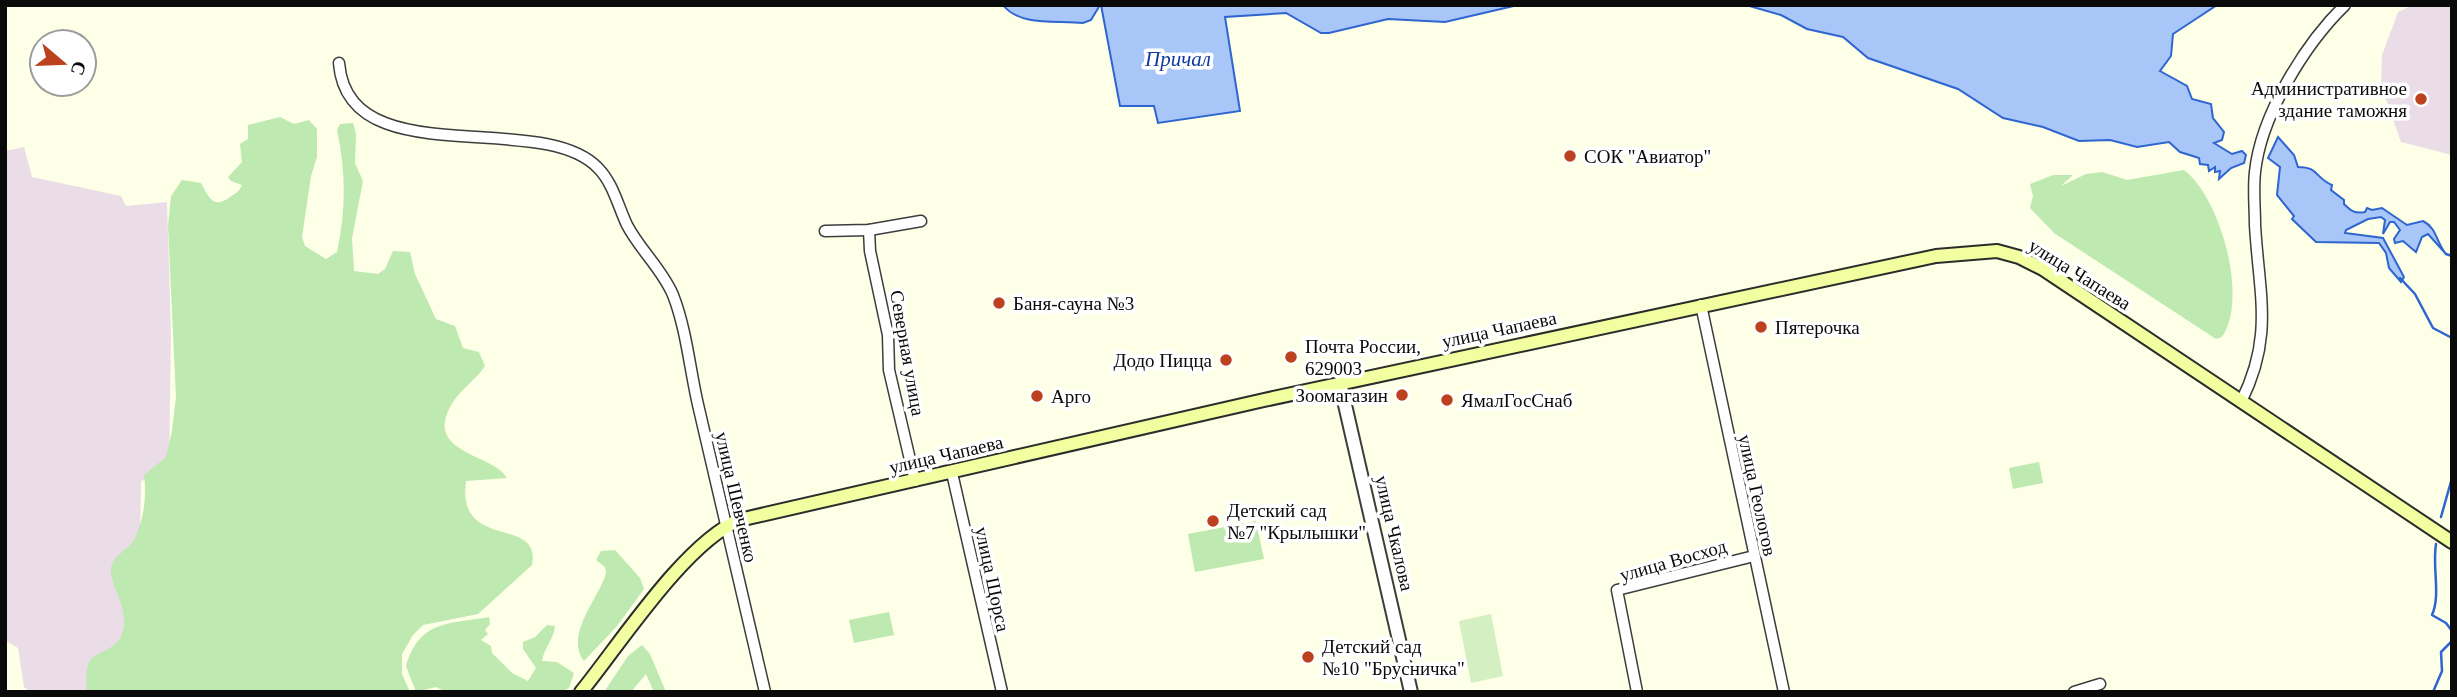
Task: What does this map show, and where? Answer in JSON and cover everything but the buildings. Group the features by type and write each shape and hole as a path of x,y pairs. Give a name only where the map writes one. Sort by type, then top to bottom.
{"main road":[{"name":"улица Чапаева","path":"581,692 670,580 726,527 756,516 1340,383 1700,305 1936,256 1997,251 2043,269 2452,542"}],"street":[{"path":"2241,402 2258,363 2262,341 2255,215 2255,173 2259,152 2270,120 2309,46 2345,5"},
{"name":"улица Шевченко","path":"339,63 340,79 356,104 387,123 447,135 550,146 592,162 608,181 638,244 667,284 678,310 765,692"},
{"path":"825,231 869,230 921,221"},
{"name":"Северная улица","path":"869,230 870,251 888,334 891,379 915,481"},
{"name":"улица Геологов","path":"1700,305 1784,692"},
{"name":"улица Чкалова","path":"1340,383 1411,692"},
{"name":"улица Щорса","path":"951,473 1002,692"},
{"name":"улица Восход","path":"1637,692 1617,590 1754,556"},
{"path":"2074,692 2100,684"}],"shaded area":[{"path":"2413,5 2452,5 2452,155 2401,142 2381,85 2382,55 2398,12"},
{"path":"24,147 32,177 121,196 126,206 167,202 171,333 169,471 141,481 140,546 150,657 97,692 30,692 24,687 18,648 5,640 5,151"}],"green space":[{"path":"280,117 294,124 309,120 317,129 317,157 311,176 302,237 305,246 326,259 337,252 342,221 344,191 337,130 340,124 353,123 356,134 355,163 363,181 352,238 354,271 378,274 385,269 393,251 410,252 415,274 436,319 455,326 463,348 479,352 485,366 450,407 445,423 447,435 454,444 500,470 507,478 466,481 466,503 474,517 485,526 524,541 532,550 532,565 478,614 423,625 413,635 402,654 402,674 410,692 86,692 87,671 91,660 115,644 122,634 124,616 112,580 111,566 135,538 144,507 144,475 166,457 172,431 176,397 168,226 171,196 182,180 201,183 215,202 224,201 236,193 242,185 228,177 242,162 240,144 248,139 248,125"},
{"path":"2184,170 2197,183 2209,202 2227,249 2233,298 2230,320 2222,337 2216,339 2054,233 2030,208 2033,196 2030,184 2053,175 2073,175 2061,186 2086,174 2102,172 2127,180"},
{"path":"2039,462 2043,483 2013,489 2009,468"},
{"path":"1256,521 1264,559 1195,572 1188,534"},
{"path":"615,550 640,578 644,589 617,626 584,661 578,639 585,616 606,573 605,567 596,560 601,551"},
{"path":"889,612 894,635 854,643 849,620"},
{"path":"1491,614 1503,676 1471,683 1459,621"},
{"path":"489,617 490,624 485,630 488,634 481,640 491,646 492,653 512,673 528,681 536,668 523,649 523,642 535,637 547,625 555,626 542,661 557,662 574,673 569,688 561,692 446,692 436,687 416,692 406,666 419,640 428,632 448,623"},
{"path":"642,645 650,654 666,692 654,692 646,674 631,692 604,692 628,656"}],"water":[{"path":"1003,5 1100,5 1091,20 1083,23 1029,20 1010,12"},
{"name":"Причал","path":"1101,5 1518,5 1445,22 1388,19 1329,33 1321,33 1286,13 1225,17 1240,111 1158,123 1154,106 1120,106"},
{"path":"1746,5 2217,5 2173,34 2171,56 2160,71 2187,86 2192,99 2211,104 2213,118 2224,132 2222,140 2214,143 2232,154 2242,151 2246,155 2244,163 2231,168 2219,179 2220,171 2215,172 2215,167 2209,171 2208,165 2200,164 2199,158 2180,152 2169,142 2137,147 2110,140 2079,141 2043,127 2003,118 1958,89 1868,58 1843,37 1807,29 1781,15"},
{"path":"2278,137 2294,155 2298,167 2314,171 2332,185 2331,190 2344,200 2344,204 2351,210 2362,213 2367,208 2382,208 2407,225 2423,221 2434,231 2446,254 2428,234 2422,237 2416,252 2403,241 2395,243 2394,239 2400,230 2394,222 2390,222 2383,234 2385,220 2381,217 2368,219 2346,230 2345,233 2383,238 2404,277 2401,282 2389,268 2386,253 2379,243 2316,242 2292,219 2294,216 2277,195 2280,167 2268,158"}],"waterway":[{"path":"2446,254 2452,256"},
{"path":"2400,278 2415,294 2433,328 2452,338"},
{"path":"2441,517 2452,478"},
{"path":"2436,544 2436,599 2432,615 2446,623 2452,631"},
{"path":"2433,692 2442,671 2441,652 2452,641"}],"place":[{"name":"Административное здание таможня","path":"2421,99"},
{"name":"СОК \"Авиатор\"","path":"1570,156"},
{"name":"Баня-сауна №3","path":"999,303"},
{"name":"Пятерочка","path":"1761,327"},
{"name":"Почта России, 629003","path":"1291,357"},
{"name":"Додо Пицца","path":"1226,360"},
{"name":"Зоомагазин","path":"1402,395"},
{"name":"Арго","path":"1037,396"},
{"name":"ЯмалГосСнаб","path":"1447,400"},
{"name":"Детский сад №7 \"Крылышки\"","path":"1213,521"},
{"name":"Детский сад №10 \"Брусничка\"","path":"1308,657"}]}
